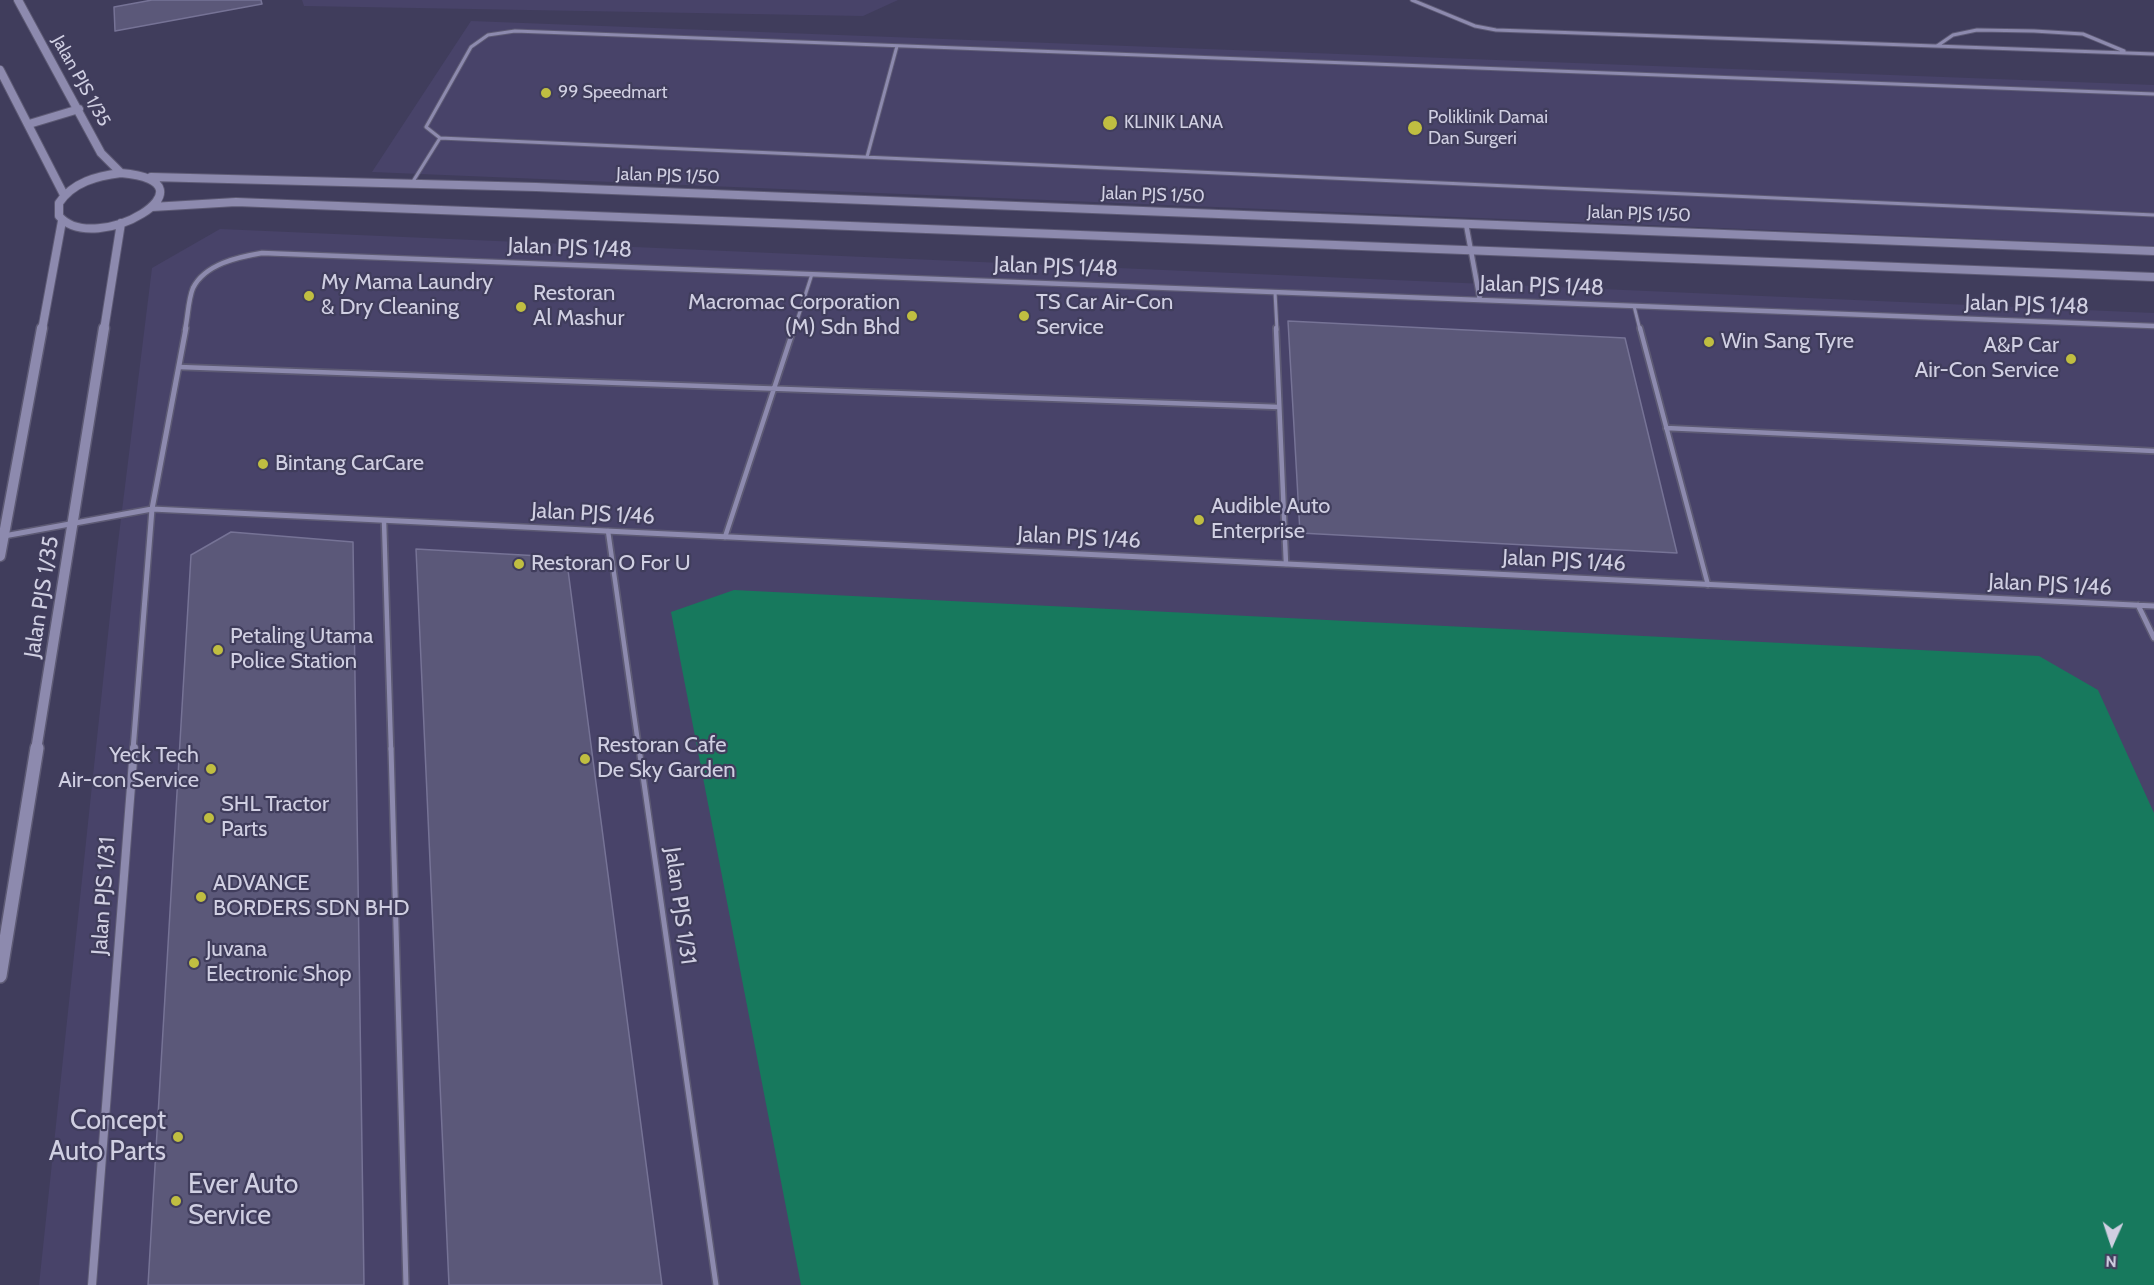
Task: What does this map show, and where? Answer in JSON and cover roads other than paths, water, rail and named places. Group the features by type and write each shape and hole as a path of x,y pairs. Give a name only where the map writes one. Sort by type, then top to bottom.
{"street":[{"name":"Jalan PJS 1/35","path":"18,0 101,153 121,173"},
{"path":"0,70 64,195"},
{"path":"29,124 79,110"},
{"name":"Jalan PJS 1/50","path":"64,195 89,180 121,173 151,177 412,183 2154,251"},
{"path":"62,221 72,226 86,228 121,223 152,207 159,198 161,190 159,182 151,177"},
{"name":"Jalan PJS 1/35","path":"0,556 62,221 57,214 57,205 64,195"},
{"name":"Jalan PJS 1/50","path":"152,207 236,202 2154,278"},
{"name":"Jalan PJS 1/35","path":"0,976 121,223"},
{"path":"1466,224 1480,300"},
{"name":"Jalan PJS 1/48","path":"152,509 193,289 200,277 227,260 262,253 2154,326"},
{"name":"Jalan PJS 1/46","path":"4,536 152,509 2154,606"},
{"name":"Jalan PJS 1/31","path":"92,1285 152,509"},
{"path":"2138,605 2154,638"}],"lane":[{"path":"1412,0 1475,26 1496,30 2154,54"},
{"path":"1937,46 1953,35 1977,30 2034,31 2083,34 2129,54"},
{"path":"2154,94 515,31 488,35 471,47 426,127 440,138 2154,215"},
{"path":"867,158 897,46"},
{"path":"412,183 440,138"},
{"path":"725,537 812,274"},
{"path":"1275,292 1286,564"},
{"path":"1634,306 1708,585"},
{"path":"179,367 1280,407"},
{"path":"1666,428 2154,451"},
{"path":"384,521 406,1285"},
{"name":"Jalan PJS 1/31","path":"608,531 716,1285"}],"place":[{"name":"99 Speedmart","path":"546,93"},
{"name":"KLINIK LANA","path":"1110,123"},
{"name":"Poliklinik Damai Dan Surgeri","path":"1415,128"},
{"name":"My Mama Laundry & Dry Cleaning","path":"309,296"},
{"name":"Restoran Al Mashur","path":"521,307"},
{"name":"Macromac Corporation (M) Sdn Bhd","path":"912,316"},
{"name":"TS Car Air-Con Service","path":"1024,316"},
{"name":"Win Sang Tyre","path":"1709,342"},
{"name":"A&P Car Air-Con Service","path":"2071,359"},
{"name":"Bintang CarCare","path":"263,464"},
{"name":"Audible Auto Enterprise","path":"1199,520"},
{"name":"Restoran O For U","path":"519,564"},
{"name":"Petaling Utama Police Station","path":"218,650"},
{"name":"Restoran Cafe De Sky Garden","path":"585,759"},
{"name":"Yeck Tech Air-con Service","path":"211,769"},
{"name":"SHL Tractor Parts","path":"209,818"},
{"name":"ADVANCE BORDERS SDN BHD","path":"201,897"},
{"name":"Juvana Electronic Shop","path":"194,963"},
{"name":"Concept Auto Parts","path":"178,1137"},
{"name":"Ever Auto Service","path":"176,1201"}]}
